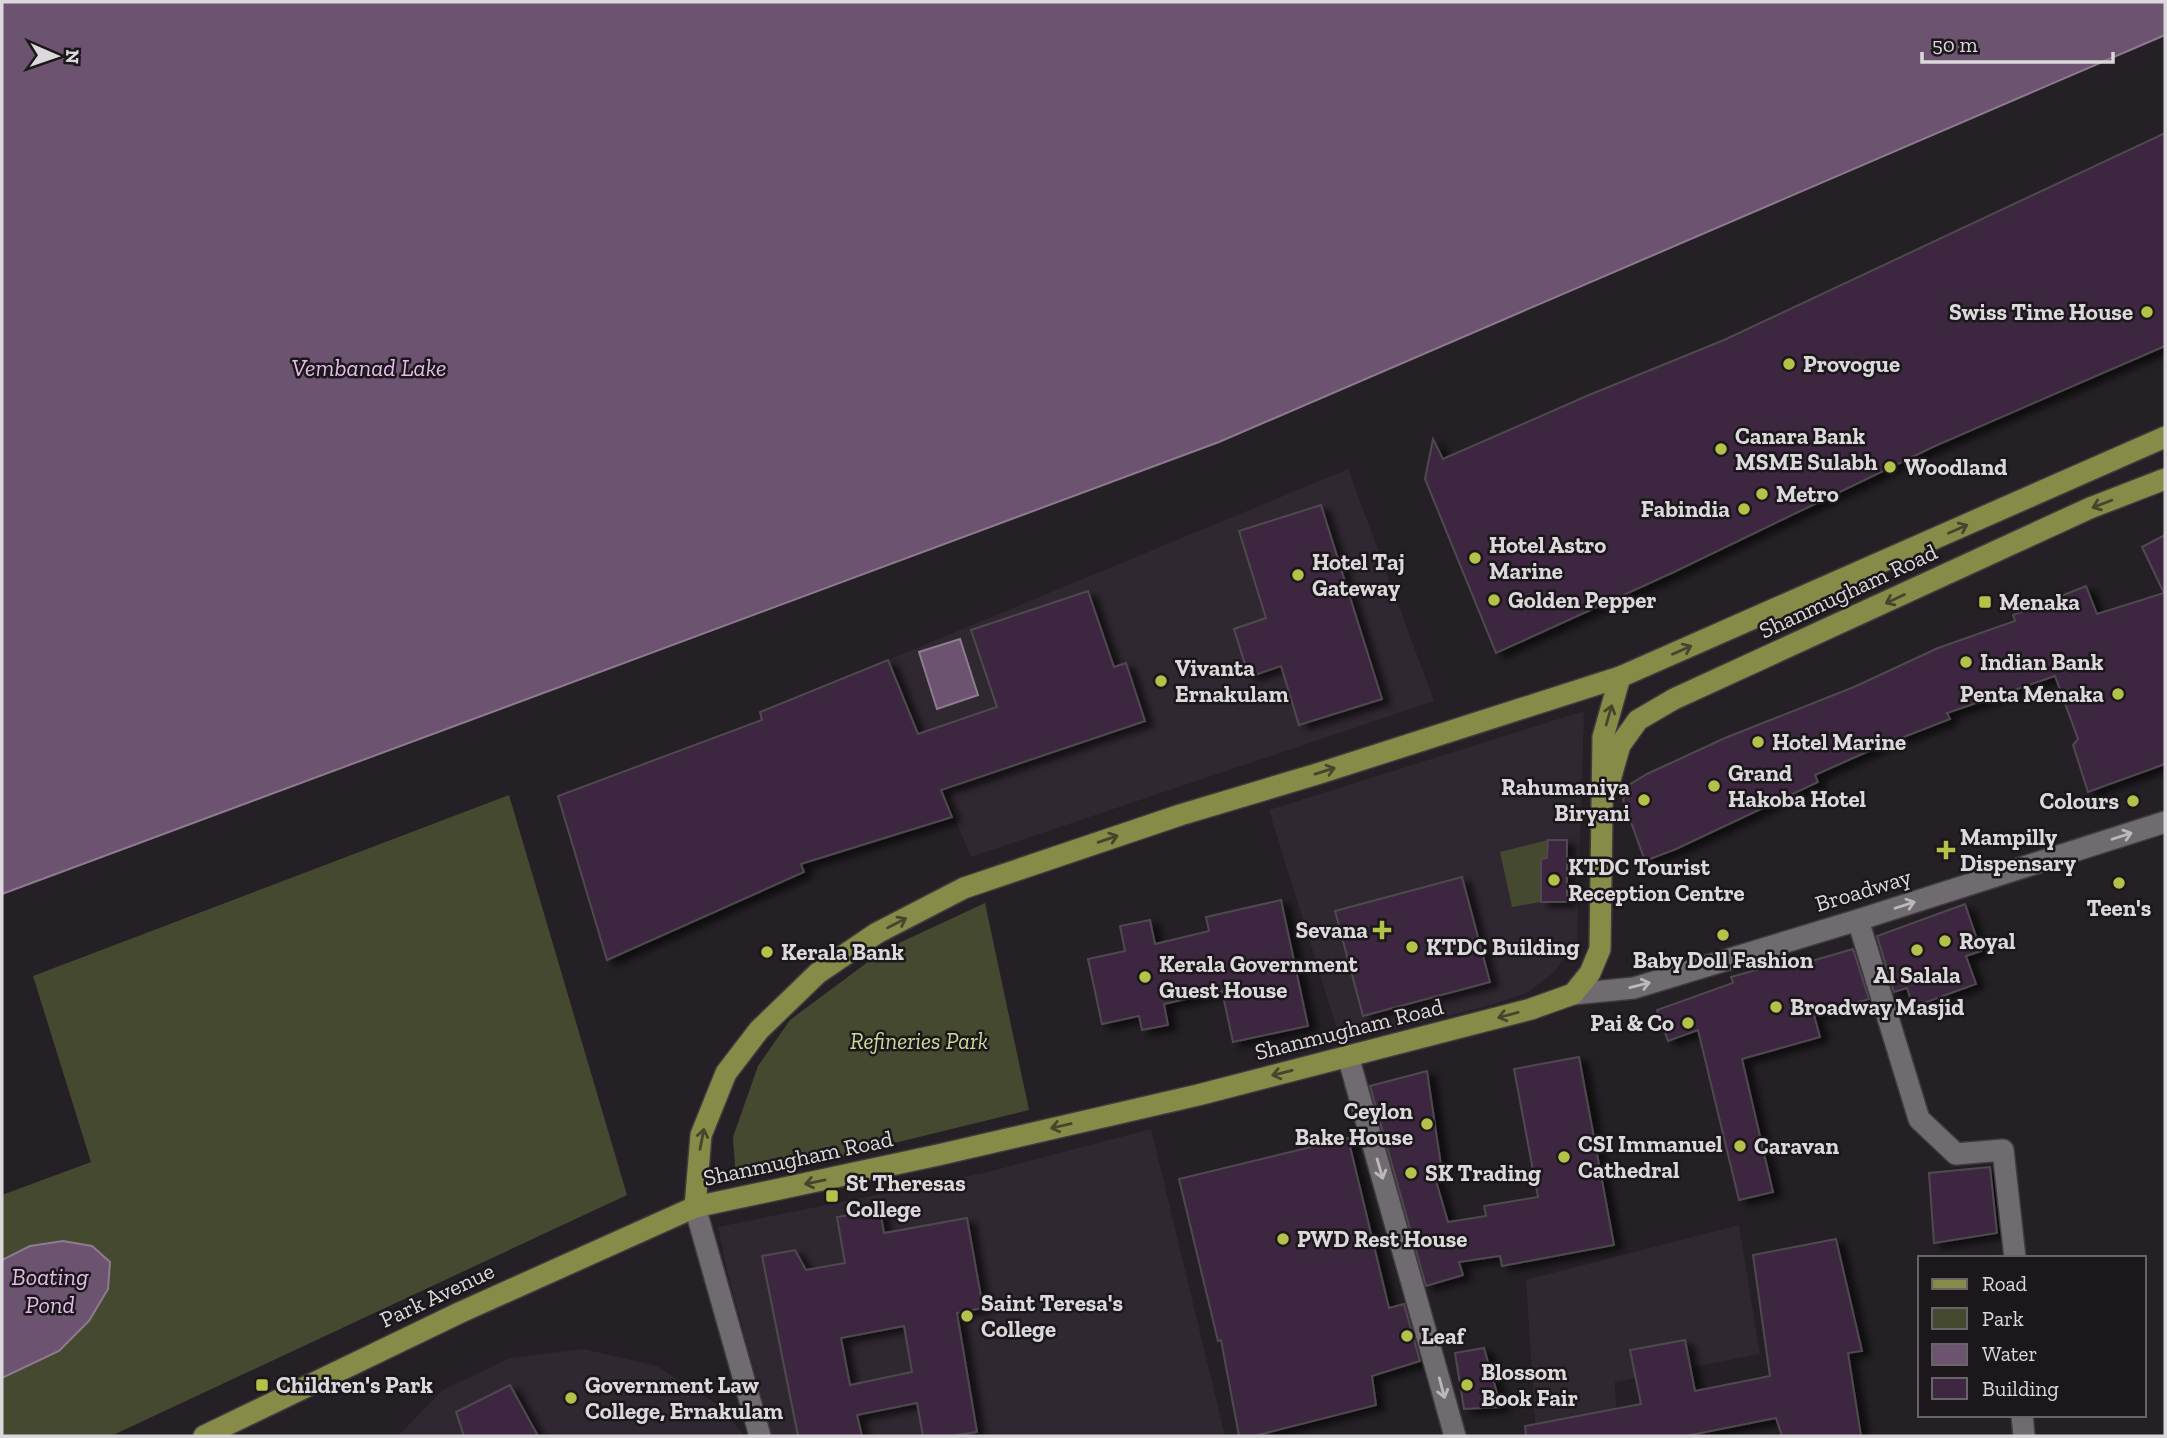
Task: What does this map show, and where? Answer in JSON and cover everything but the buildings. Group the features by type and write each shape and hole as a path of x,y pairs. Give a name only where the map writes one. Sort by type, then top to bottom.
{"main road":[{"name":"Shanmugham Road","path":"1620,677 1603,737 1600,949 1590,973 1573,994 1531,1009 1198,1095 695,1207 701,1135 726,1073 759,1030 818,973 877,933 964,888 1180,815 1620,677 2165,437"},
{"name":"Shanmugham Road","path":"1603,802 1620,746 1638,720 1674,699 2090,508 2165,480"},
{"path":"1620,677 1638,720"},
{"name":"Park Avenue","path":"204,1436 459,1313 695,1207"}],"street":[{"name":"Broadway","path":"1573,994 1634,988 2165,822"},
{"path":"1858,920 1919,1119 1956,1154 2003,1150 2015,1256"},
{"path":"1348,1056 1455,1436"},
{"path":"695,1207 760,1436"},
{"path":"2022,1417 2024,1436"}],"shaded area":[{"name":"Vivanta Ernakulam","path":"1348,469 1434,701 971,857 888,660"},
{"path":"1584,711 1577,941 1553,973 1527,993 1491,1005 1341,1042 1269,810"},
{"name":"Saint Teresa's College","path":"1151,1129 1225,1436 772,1436 728,1275 718,1227 984,1173"},
{"path":"1739,1225 1760,1354 1615,1382 1616,1411 1536,1435 1526,1280"},
{"name":"Government Law College, Ernakulam","path":"584,1349 657,1366 720,1406 744,1436 398,1436 443,1390 510,1358"}],"green space":[{"path":"509,795 627,1195 111,1436 2,1436 2,1195 91,1162 33,976"},
{"path":"1548,840 1547,858 1541,859 1541,902 1512,907 1500,852"},
{"name":"Refineries Park","path":"985,903 1029,1110 736,1182 733,1137 758,1066 790,1020 884,950"}],"water":[{"name":"Vembanad Lake","path":"2,2 2165,2 2165,35 1219,442 2,894"},
{"path":"960,639 978,695 937,709 919,652"},
{"name":"Boating Pond","path":"63,1241 92,1246 110,1262 108,1289 89,1321 59,1351 2,1378 2,1260 30,1246"}],"place":[{"name":"Swiss Time House","path":"2147,312"},
{"name":"Provogue","path":"1789,364"},
{"name":"Canara Bank MSME Sulabh","path":"1721,449"},
{"name":"Woodland","path":"1890,467"},
{"name":"Metro","path":"1762,494"},
{"name":"Fabindia","path":"1744,509"},
{"name":"Hotel Astro Marine","path":"1475,558"},
{"name":"Hotel Taj Gateway","path":"1298,575"},
{"name":"Golden Pepper","path":"1494,600"},
{"name":"Menaka","path":"1985,602"},
{"name":"Indian Bank","path":"1966,662"},
{"name":"Vivanta Ernakulam","path":"1161,681"},
{"name":"Penta Menaka","path":"2118,694"},
{"name":"Hotel Marine","path":"1758,742"},
{"name":"Grand Hakoba Hotel","path":"1714,786"},
{"name":"Rahumaniya Biryani","path":"1644,800"},
{"name":"Colours","path":"2133,801"},
{"name":"Mampilly Dispensary","path":"1946,850"},
{"name":"KTDC Tourist Reception Centre","path":"1554,880"},
{"name":"Teen's","path":"2119,883"},
{"name":"Sevana","path":"1382,930"},
{"name":"Baby Doll Fashion","path":"1723,935"},
{"name":"Royal","path":"1945,941"},
{"name":"KTDC Building","path":"1412,947"},
{"name":"Al Salala","path":"1917,950"},
{"name":"Kerala Bank","path":"767,952"},
{"name":"Kerala Government Guest House","path":"1145,977"},
{"name":"Broadway Masjid","path":"1776,1007"},
{"name":"Pai & Co","path":"1688,1023"},
{"name":"Ceylon Bake House","path":"1427,1124"},
{"name":"Caravan","path":"1740,1146"},
{"name":"CSI Immanuel Cathedral","path":"1564,1157"},
{"name":"SK Trading","path":"1411,1173"},
{"name":"St Theresas College","path":"832,1196"},
{"name":"PWD Rest House","path":"1283,1239"},
{"name":"Saint Teresa's College","path":"967,1316"},
{"name":"Leaf","path":"1407,1336"},
{"name":"Children's Park","path":"262,1385"},
{"name":"Blossom Book Fair","path":"1467,1385"},
{"name":"Government Law College, Ernakulam","path":"571,1398"}]}
